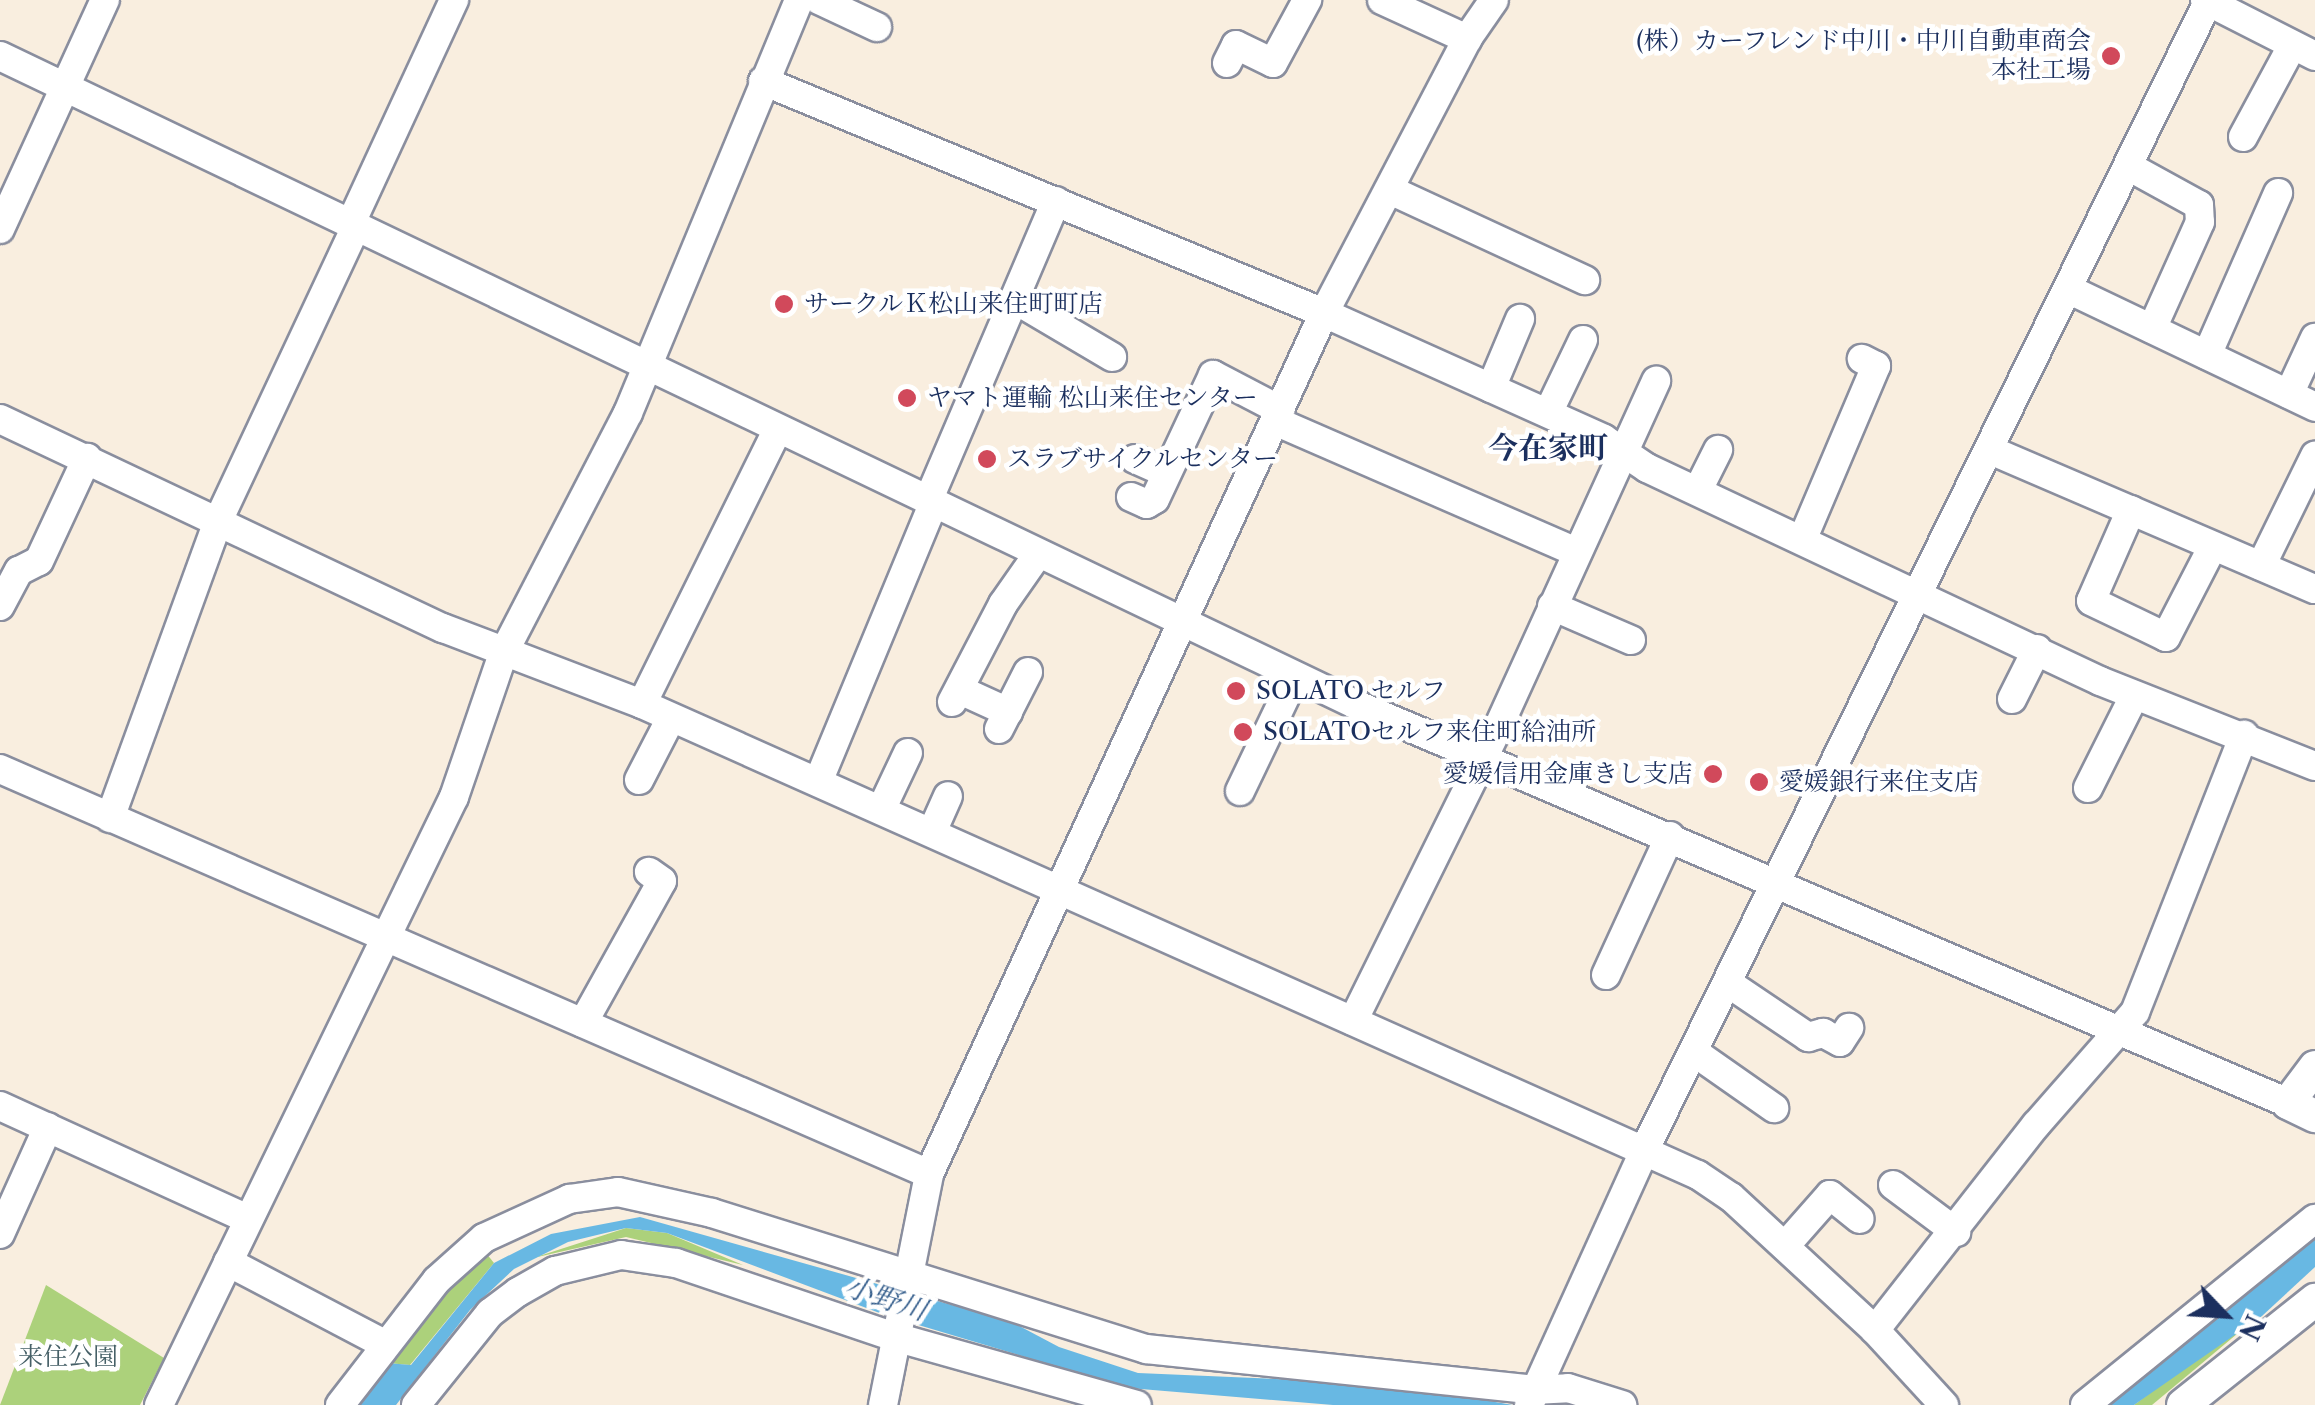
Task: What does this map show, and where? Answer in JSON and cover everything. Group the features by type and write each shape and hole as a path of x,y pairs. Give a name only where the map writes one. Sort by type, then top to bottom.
{"main road":[{"path":"2301,1110 2315,1067"},
{"path":"2183,1405 2315,1300"}],"street":[{"path":"0,229 105,0"},
{"path":"110,818 219,519 454,0"},
{"path":"159,1405 454,797 503,654 648,367 799,0"},
{"path":"819,0 877,27"},
{"path":"1227,63 1236,45 1274,63 1307,0"},
{"path":"1382,0 1467,39"},
{"path":"882,1405 929,1174 1324,314 1467,39 1494,0"},
{"path":"1530,1399 1645,1149 2208,0 2304,51 2242,137"},
{"path":"0,56 1295,676 2122,1028 2301,1110"},
{"path":"763,81 1324,314 1548,414 1698,490 1921,592 2134,696 2244,735 2315,766"},
{"path":"2128,166 2199,205 2200,222 2152,329"},
{"path":"1390,190 1536,268 1584,280"},
{"path":"2207,356 2278,193"},
{"path":"818,782 1056,200"},
{"path":"2068,289 2315,407"},
{"path":"1014,299 1112,357"},
{"path":"1491,388 1520,319"},
{"path":"2288,394 2315,338"},
{"path":"1548,414 1583,340"},
{"path":"1803,538 1876,366 1862,359"},
{"path":"1132,497 1147,504 1155,499 1212,375 1278,415 1576,552"},
{"path":"1353,1021 1482,758 1656,380"},
{"path":"0,419 503,654 642,704 1645,1149 1731,1197 1876,1330 1944,1405"},
{"path":"642,704 778,429"},
{"path":"1698,490 1718,450"},
{"path":"1990,450 2315,589"},
{"path":"2262,566 2315,456"},
{"path":"0,606 19,571 39,560 86,458"},
{"path":"1135,460 1166,474"},
{"path":"2131,510 2091,602 2166,637 2213,546"},
{"path":"1028,672 1003,720 956,696 1003,604 1038,554"},
{"path":"1552,606 1630,640"},
{"path":"2012,699 2037,650"},
{"path":"1240,791 1295,676"},
{"path":"2088,788 2134,696"},
{"path":"638,780 672,718"},
{"path":"1876,1330 2144,996 2244,735"},
{"path":"881,810 908,753"},
{"path":"0,769 929,1174"},
{"path":"932,832 948,796"},
{"path":"1606,975 1670,836"},
{"path":"583,1023 662,881 649,872"},
{"path":"1728,984 1808,1037 1824,1033 1840,1042 1848,1028"},
{"path":"1694,1052 1774,1108"},
{"path":"0,1106 248,1219"},
{"path":"0,1234 48,1127"},
{"path":"1893,1185 1956,1232"},
{"path":"340,1405 437,1280 484,1238 569,1199 618,1192 665,1199 907,1282 1146,1349 1530,1399 1568,1388 1622,1405"},
{"path":"1785,1246 1830,1195 1860,1218"},
{"path":"2085,1405 2315,1219"},
{"path":"416,1405 490,1313 555,1271 604,1258 676,1262 1137,1405"},
{"path":"228,1262 386,1346"}],"green space":[{"path":"626,1228 667,1233 743,1265 626,1237 533,1258"},
{"path":"486,1253 494,1263 410,1365 387,1363 455,1280"},
{"name":"来住公園","path":"46,1285 164,1358 140,1405 0,1405"},
{"path":"2240,1325 2243,1329 2152,1405 2134,1405"}],"water":[{"name":"小野川","path":"640,1217 1012,1322 1059,1347 1138,1373 1389,1384 1513,1405 1333,1405 1129,1388 885,1315 667,1233 626,1228 568,1242 514,1269 470,1310 396,1405 355,1405 387,1363 411,1365 494,1263 551,1234"},
{"path":"2315,1237 2315,1267 2262,1316 2134,1405 2107,1405"}],"place":[{"name":"(株）カーフレンド中川・中川自動車商会 本社工場","path":"2111,56"},
{"name":"サークルＫ松山来住町町店","path":"784,304"},
{"name":"ヤマト運輸 松山来住センター","path":"907,398"},
{"name":"スラブサイクルセンター","path":"987,459"},
{"name":"SOLATO セルフ","path":"1236,691"},
{"name":"SOLATOセルフ来住町給油所","path":"1243,732"},
{"name":"愛媛信用金庫きし支店","path":"1713,774"},
{"name":"愛媛銀行来住支店","path":"1759,782"}],"district":[{"name":"今在家町","path":"1548,448"}]}
